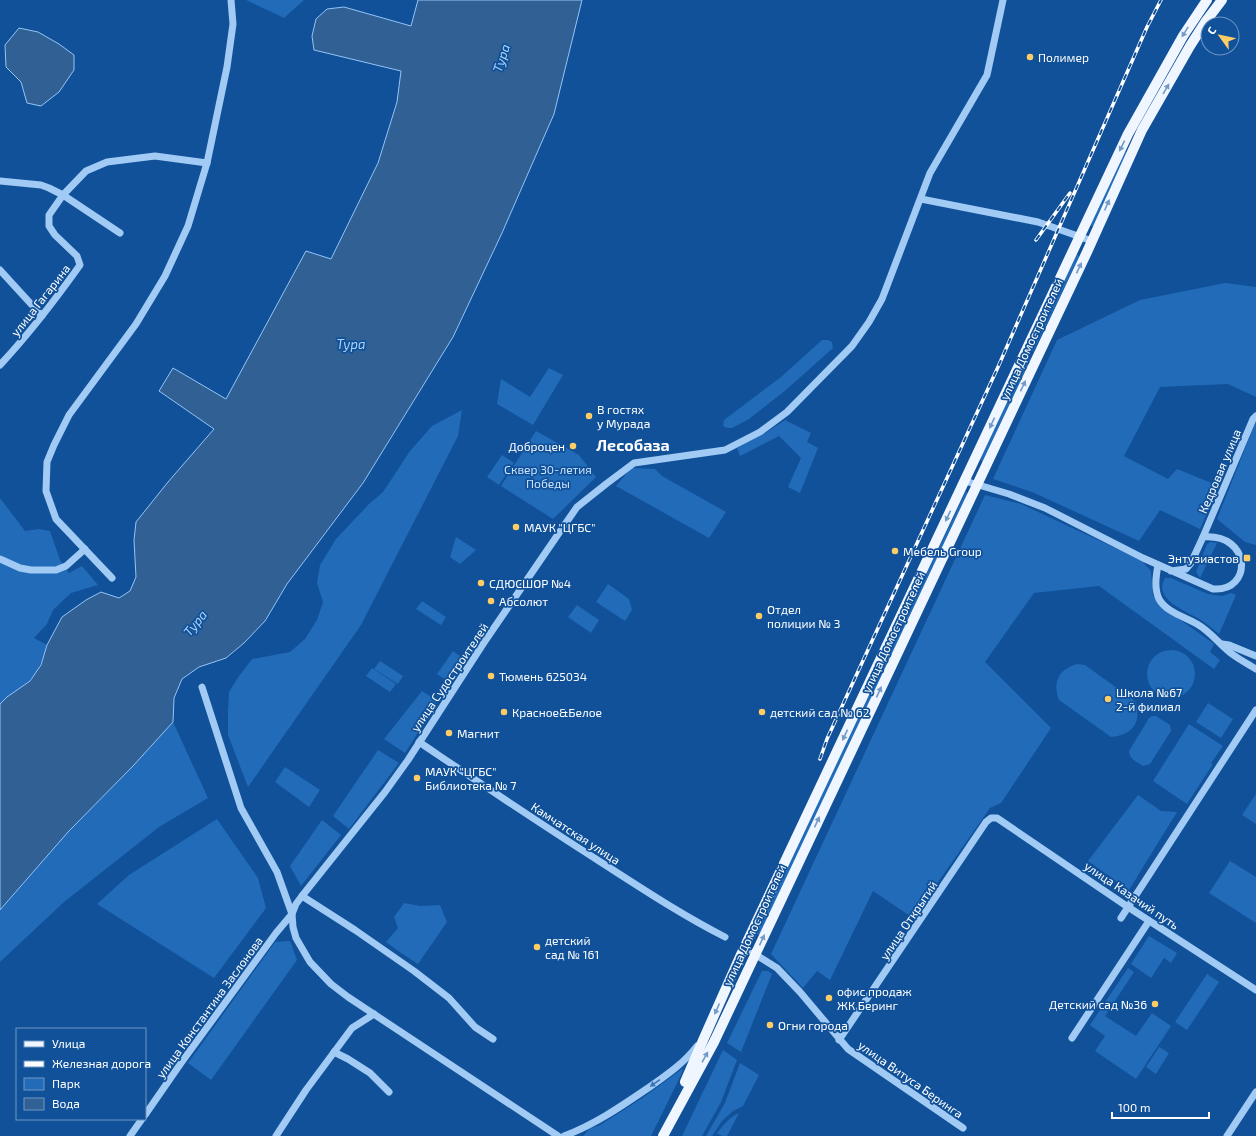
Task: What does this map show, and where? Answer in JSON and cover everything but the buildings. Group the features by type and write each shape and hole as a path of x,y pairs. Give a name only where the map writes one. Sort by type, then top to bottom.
{"main road":[{"name":"улица Домостроителей","path":"665,1132 704,1038 745,948 1079,236 1128,134 1183,36 1207,0"},
{"name":"улица Домостроителей","path":"665,1132 714,1042 756,954 1092,241 1142,130 1190,46 1222,0"}],"street":[{"path":"112,578 56,519 46,490 47,462 69,415 136,324 164,276 188,226 207,163 227,67 233,24 231,0"},
{"path":"1003,0 987,75 930,173 921,199 1038,222 1092,241"},
{"path":"63,195 86,171 107,162 155,156 207,163"},
{"path":"0,181 40,185 49,188 63,195 120,233"},
{"name":"улица Гагарина","path":"0,365 21,343 80,265 77,256 55,235 49,226 49,215 63,195"},
{"name":"улица Судостроителей","path":"292,914 296,904 302,896 385,792 408,760 483,644 572,513 594,493 634,463 725,450 760,432 787,412 841,357 869,322 882,299 921,199"},
{"path":"0,270 42,316"},
{"name":"Кедровая улица","path":"1171,571 1186,569 1191,563 1236,457 1253,419 1256,416"},
{"path":"965,480 1009,494 1045,508 1158,566 1213,589 1221,590 1230,586 1237,578 1242,567 1239,551 1231,543 1214,536 1203,537"},
{"path":"0,559 20,568 31,570 56,570 66,566 85,549"},
{"path":"1158,566 1156,590 1165,606 1198,624 1232,654 1256,669"},
{"path":"1222,644 1229,645 1256,656"},
{"path":"202,687 241,808 277,872 292,914 296,938 310,962 331,984 558,1136"},
{"path":"1121,918 1256,710"},
{"name":"Камчатская улица","path":"419,742 628,880 692,920 725,937"},
{"name":"улица Открытий","path":"839,1040 986,822 991,818 997,818"},
{"name":"улица Казачий путь","path":"997,818 1149,921 1256,990"},
{"path":"302,896 355,930 414,971 449,998 475,1027 493,1039"},
{"name":"улица Константина Заслонова","path":"146,1114 181,1063 292,914"},
{"path":"1072,1038 1149,921"},
{"name":"улица Витуса Беринга","path":"745,948 776,968 800,992 848,1049 963,1128"},
{"path":"276,1136 352,1028 374,1014"},
{"path":"564,1136 614,1112 687,1058 704,1038"},
{"path":"334,1052 370,1073 389,1092"},
{"path":"1227,1136 1256,1092"},
{"path":"130,1136 141,1120"}],"green space":[{"path":"246,0 304,0 284,18"},
{"path":"1125,151 1127,154 1094,225 1092,226 1090,225"},
{"path":"1077,254 1079,257 1034,350 1028,355"},
{"path":"1225,283 1256,287 1256,397 1228,384 1160,387 1124,456 1168,479 1177,469 1219,486 1200,529 1160,510 1139,541 1032,492 993,479 1057,340 1140,300"},
{"path":"822,340 832,342 833,348 786,390 749,419 732,428 723,426 724,420 781,377"},
{"path":"1031,358 982,462 980,459 1024,363"},
{"path":"549,368 563,375 533,425 497,404 501,379 530,397"},
{"path":"462,410 458,436 361,625 248,787 228,735 229,692 252,659 290,652 305,639 317,620 323,602 317,583 320,565 336,539 369,504 383,492 410,451 432,426"},
{"path":"785,420 811,433 807,442 818,448 800,493 788,487 801,458 779,436 740,456 737,448 767,432"},
{"path":"1256,421 1256,545 1245,542 1217,519"},
{"name":"Сквер 30-летия Победы","path":"536,431 579,455 596,477 553,519 501,486"},
{"path":"502,455 514,463 499,485 487,477"},
{"path":"631,468 655,469 662,476 726,512 709,538 616,486"},
{"path":"966,491 968,494 760,934 757,935 756,933"},
{"path":"985,495 1021,504 1141,560 1151,571 1153,595 1160,605 1214,644 1210,652 1220,660 1214,669 1099,586 1034,593 985,662 1051,728 1001,803 990,808 913,918 873,891 830,980 817,971 803,988 771,954"},
{"path":"0,498 25,531 39,529 50,531 60,560 69,573 82,566 98,585 71,593 53,610 47,624 34,638 47,645 38,669 29,681 0,704"},
{"path":"456,537 476,550 460,564 450,557"},
{"path":"1211,542 1217,543 1200,578 1196,572 1207,544"},
{"path":"1165,578 1171,578 1208,594 1222,596 1231,593 1236,595 1219,634 1201,620 1180,609 1167,599 1163,593 1162,586"},
{"path":"608,584 629,599 632,610 625,621 596,602"},
{"path":"422,601 446,617 441,625 416,609"},
{"path":"577,605 599,620 591,633 568,617"},
{"path":"1166,650 1176,650 1185,654 1191,660 1195,669 1195,679 1191,688 1185,694 1176,698 1166,698 1157,694 1151,688 1147,679 1147,669 1151,660 1157,654"},
{"path":"453,651 464,659 449,682 437,674"},
{"path":"380,661 403,676 398,684 374,669"},
{"path":"1077,664 1085,665 1135,701 1137,708 1136,721 1130,730 1119,736 1111,737 1059,700 1056,687 1059,677 1066,669"},
{"path":"372,668 396,684 390,692 366,676"},
{"path":"422,691 438,701 405,753 384,739"},
{"path":"1208,703 1233,719 1221,738 1196,722"},
{"path":"1156,716 1170,725 1171,731 1150,764 1143,766 1130,756 1129,751 1149,718"},
{"path":"173,722 208,798 159,827 64,902 0,962 0,910 68,832 133,766"},
{"path":"1189,724 1223,746 1211,763 1213,764 1187,804 1153,781"},
{"path":"378,750 399,763 349,829 333,816"},
{"path":"285,767 320,790 309,807 275,782"},
{"path":"1256,794 1256,824 1242,815"},
{"path":"1138,795 1161,811 1177,812 1129,890 1088,861"},
{"path":"217,819 258,878 266,908 214,978 97,904 129,875"},
{"path":"322,820 341,835 301,886 290,866"},
{"path":"1230,861 1256,877 1256,923 1209,893"},
{"path":"404,903 420,906 440,905 447,922 418,964 386,942 398,928 394,917"},
{"path":"1149,936 1177,953 1171,963 1164,958 1151,978 1131,964"},
{"path":"290,941 297,960 211,1080 188,1063 275,942"},
{"path":"1128,968 1134,972 1105,1016 1136,1036 1152,1013 1171,1026 1136,1079 1095,1051 1105,1036 1090,1025"},
{"path":"762,971 768,971 772,974 741,1052 727,1043"},
{"path":"1207,974 1219,982 1187,1030 1175,1022"},
{"path":"1159,1047 1169,1053 1156,1074 1146,1067"},
{"path":"723,1050 737,1060 721,1102 702,1136 682,1136"},
{"path":"740,1063 759,1075 743,1106 733,1111 722,1121 712,1136 706,1136 725,1103"},
{"path":"682,1069 682,1073 651,1136 583,1136 589,1129 600,1125 641,1099"},
{"path":"739,1113 727,1136 722,1136 717,1133 729,1119"}],"water":[{"name":"Тура","path":"418,0 582,0 554,114 502,233 453,337 363,483 287,584 265,621 244,643 226,658 199,667 182,679 174,698 173,722 133,766 68,832 0,910 0,704 7,697 30,681 41,665 47,645 62,617 86,600 101,592 119,598 130,591 136,577 134,540 136,522 214,429 159,391 173,368 226,399 306,251 331,259 378,163 397,102 401,71 314,50 312,36 316,19 327,9 344,7 411,26"},
{"path":"19,28 38,32 74,55 74,70 59,92 41,106 27,103 21,82 6,67 5,45"}],"railway":[{"path":"820,759 827,739 998,367 1147,27 1161,0"},
{"path":"1036,240 1070,193"}],"place":[{"name":"Полимер","path":"1030,57"},
{"name":"В гостях у Мурада","path":"589,416"},
{"name":"Доброцен","path":"573,446"},
{"name":"МАУК \"ЦГБС\"","path":"516,527"},
{"name":"Мебель Group","path":"895,551"},
{"name":"Энтузиастов","path":"1247,558"},
{"name":"СДЮСШОР №4","path":"481,583"},
{"name":"Абсолют","path":"491,601"},
{"name":"Отдел полиции № 3","path":"759,616"},
{"name":"Тюмень 625034","path":"491,676"},
{"name":"Школа №67 2-й филиал","path":"1108,699"},
{"name":"Красное&Белое","path":"504,712"},
{"name":"детский сад № 62","path":"762,712"},
{"name":"Магнит","path":"449,733"},
{"name":"МАУК \"ЦГБС\" Библиотека № 7","path":"417,778"},
{"name":"детский сад № 161","path":"537,947"},
{"name":"офис продаж ЖК Беринг","path":"829,998"},
{"name":"Детский сад №36","path":"1155,1004"},
{"name":"Огни города","path":"770,1025"}],"district":[{"name":"Лесобаза","path":"633,444"}]}
